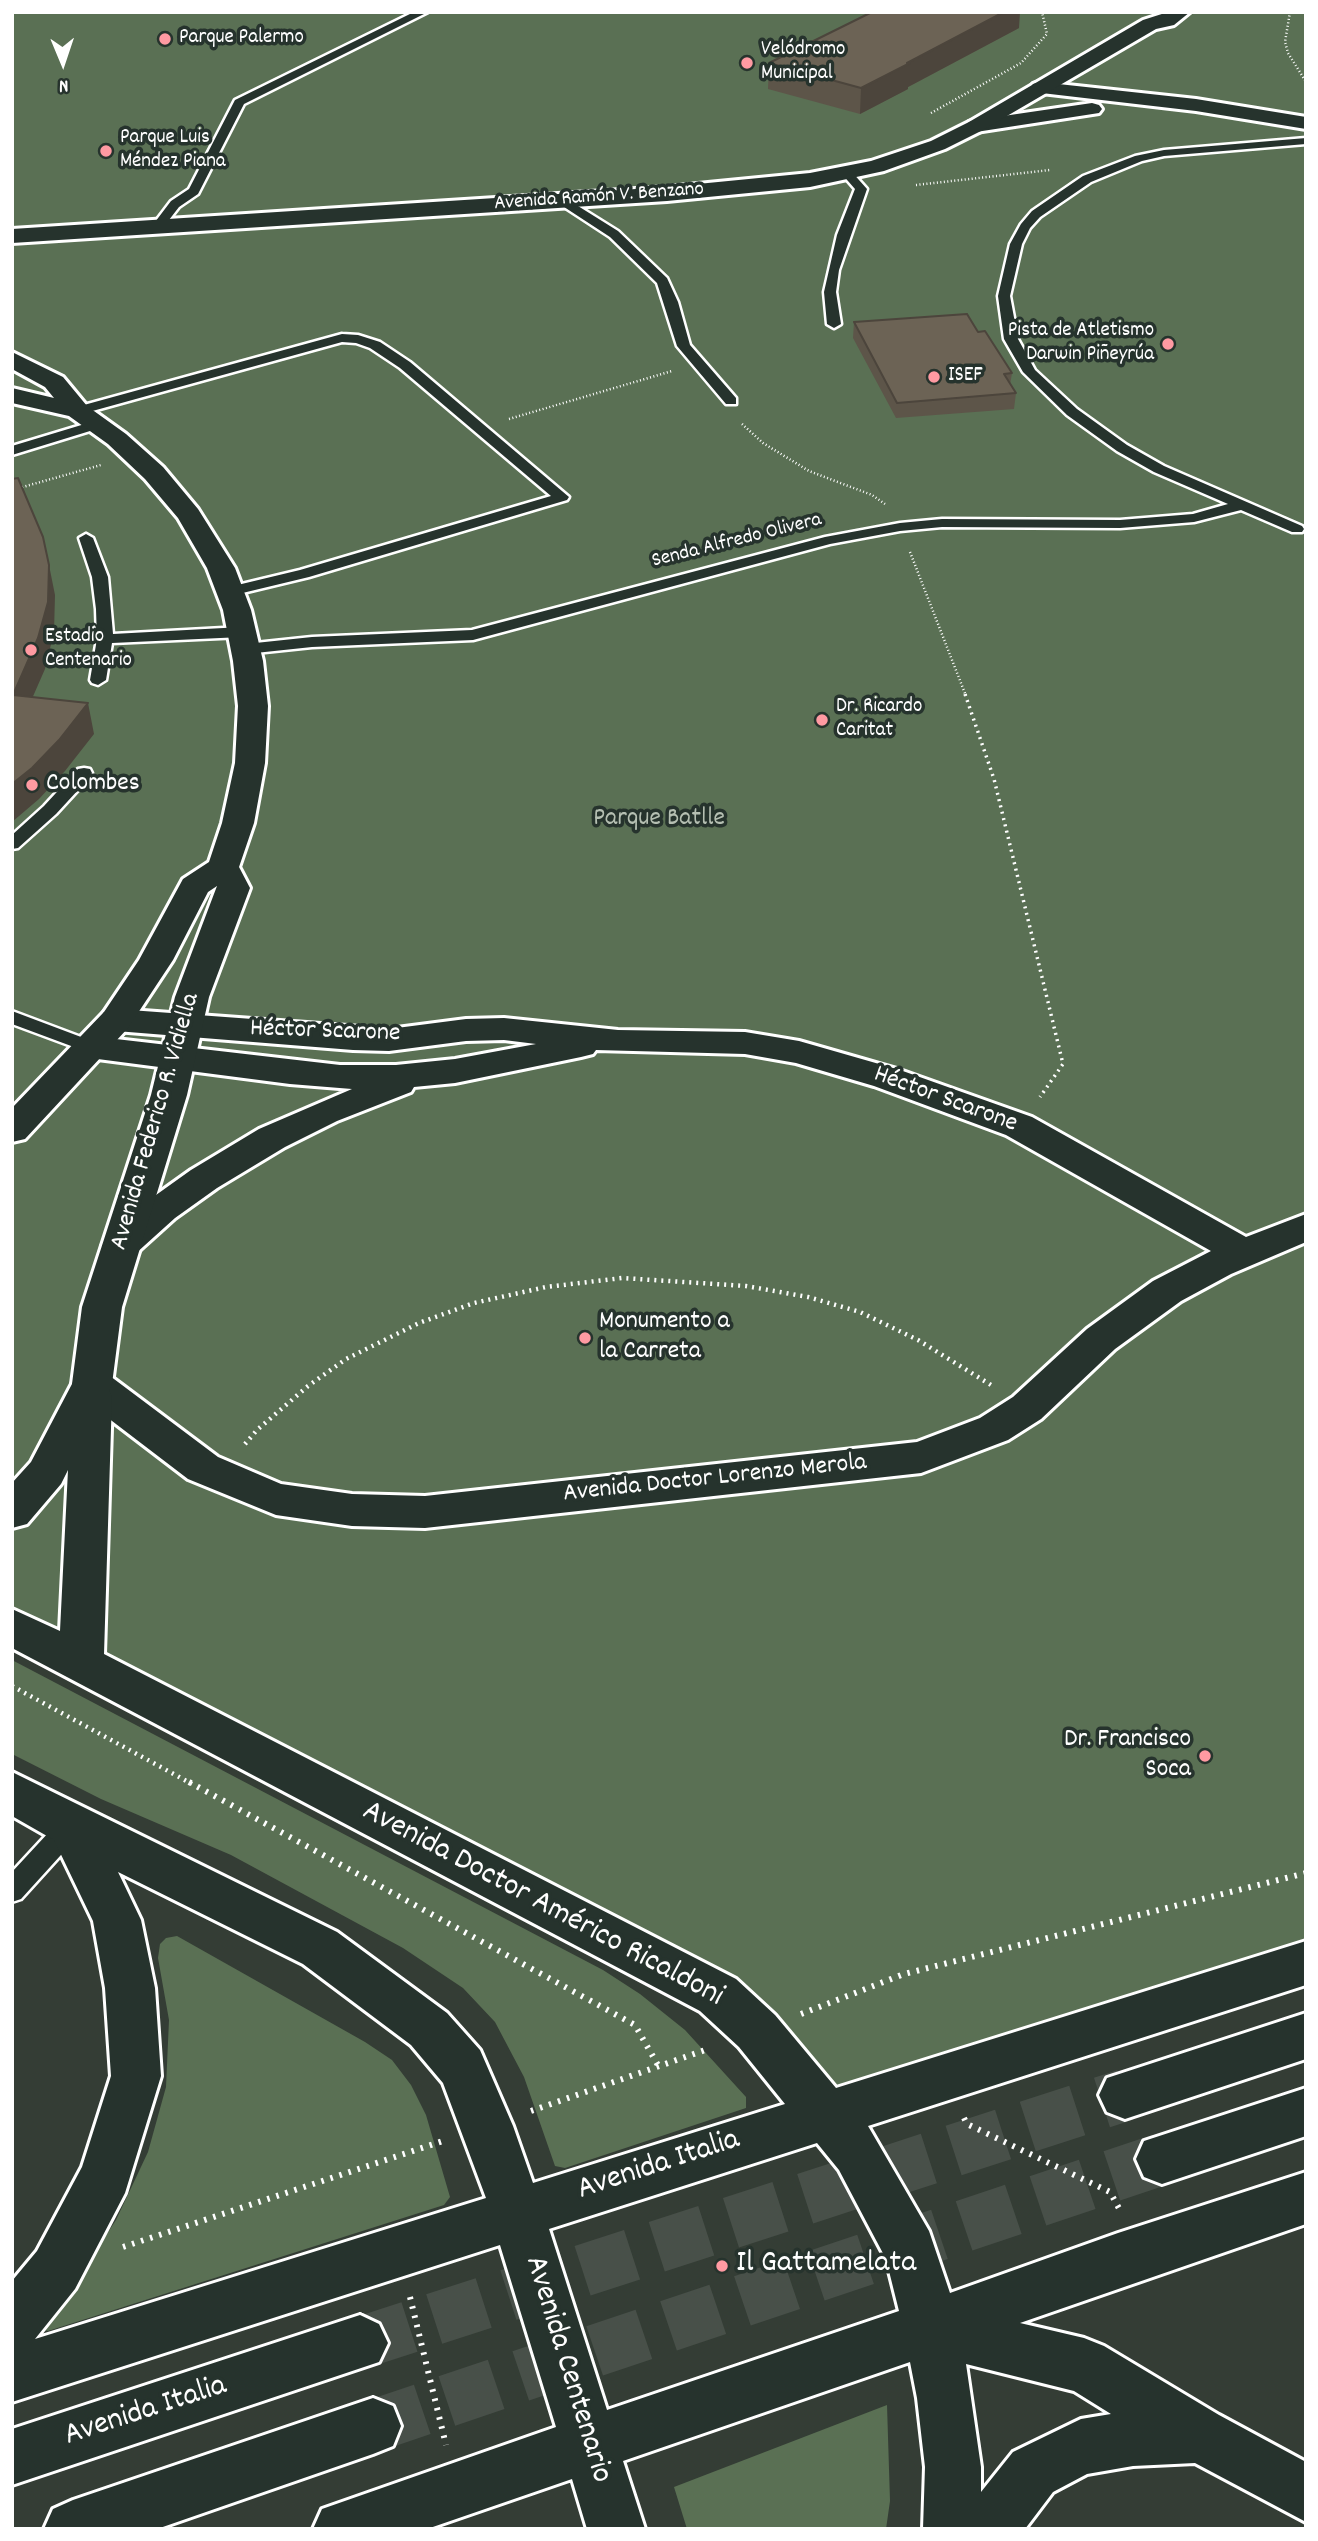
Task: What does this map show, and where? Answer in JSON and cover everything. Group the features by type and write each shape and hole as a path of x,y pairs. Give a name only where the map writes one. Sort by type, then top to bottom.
{"street":[{"name":"Avenida Ramón V. Benzano","path":"12,236 721,190 847,173 904,158 976,126 1152,18 1167,21 1181,12"},
{"path":"1040,88 1196,105 1306,123"},
{"path":"976,126 1096,108 1196,105"},
{"path":"12,359 54,382 88,418 155,473 189,515 221,568 244,640 253,706 250,763 238,823 223,867"},
{"path":"12,395 88,418"},
{"name":"Avenida Federico R. Vidiella","path":"12,1130 116,1020 156,960 195,886 223,867 234,888 192,997 145,1173 102,1307 92,1384 81,1663"},
{"name":"Héctor Scarone","path":"116,1020 181,1043 340,1077 455,1072 618,1041"},
{"name":"Héctor Scarone","path":"90,1048 181,1043 389,1040 466,1030 504,1029 618,1041 745,1043 799,1052 887,1078 1018,1126 1244,1253"},
{"name":"Héctor Scarone","path":"121,1246 162,1209 204,1179 272,1139 324,1113 425,1074"},
{"name":"Avenida Doctor Lorenzo Merola","path":"92,1384 203,1468 276,1499 352,1510 425,1513 921,1457 994,1429 1027,1408 1101,1339 1167,1291 1244,1253 1306,1227"},
{"name":"Avenida Federico R. Vidiella","path":"12,1511 46,1473 92,1384"},
{"name":"Avenida Doctor Américo Ricaldoni","path":"12,1627 718,1995 757,2031 857,2152 909,2250 930,2328"},
{"path":"12,1792 71,1826 320,1948 429,2029 461,2067 517,2212"},
{"path":"12,2324 56,2270 106,2175 136,2076 130,1988 117,1920 71,1826"},
{"name":"Avenida Italia","path":"12,2374 1306,1963"},
{"path":"1125,2095 1306,2036"},
{"path":"1162,2159 1306,2112"},
{"path":"342,2529 1306,2198"},
{"name":"Avenida Centenario","path":"517,2212 616,2529"},
{"path":"930,2328 1084,2366 1199,2435 1306,2493"},
{"path":"930,2328 945,2398 953,2467 952,2529"},
{"name":"Avenida Italia","path":"12,2457 360,2343"},
{"path":"73,2529 373,2426"},
{"path":"989,2529 1033,2472 1081,2447 1133,2438 1199,2435"}],"lane":[{"path":"158,226 175,204 194,191 239,102 424,12"},
{"path":"1297,529 1195,486 1122,448 1072,412 1030,372 1011,339 1004,296 1016,244 1025,227 1036,214 1087,180 1115,166 1164,153 1306,141"},
{"path":"834,324 830,292 833,270 861,189 847,173"},
{"path":"562,200 614,234 663,281 673,302 684,346 731,401"},
{"path":"25,464 12,452 88,418 342,338 375,345 440,393 562,496 304,574 230,591"},
{"name":"Senda Alfredo Olivera","path":"105,639 312,642 473,635 830,540 900,527 955,522 1120,524 1194,518 1242,505"},
{"path":"86,538 100,577 105,639 98,680"},
{"path":"12,844 50,810 83,773"},
{"path":"12,1017 90,1048"},
{"path":"12,1891 71,1826"}],"path":[{"path":"925,116 1021,63 1047,34 1042,12"},
{"path":"1290,12 1285,42 1288,53 1306,82"},
{"path":"860,195 1011,173 1115,166"},
{"path":"478,427 699,364"},
{"path":"731,401 741,423 763,443 810,471 884,502 900,527 951,652 994,779 1063,1064 1018,1126"},
{"path":"12,490 135,455"},
{"path":"218,1475 257,1430 308,1386 346,1359 381,1341 474,1303 547,1287 622,1278 746,1286 808,1297 860,1312 918,1340 1027,1408"},
{"path":"12,1686 635,2025 659,2067"},
{"path":"56,2270 659,2067 904,1974 1306,1873"},
{"path":"944,2076 967,2124 1110,2192 1143,2252"},
{"path":"399,2250 457,2490"}],"green space":[{"name":"Parque Batlle","path":"12,12 1306,12 1306,1963 827,2113 757,2031 12,1627"},
{"path":"12,1660 603,1970 640,1994 685,2030 746,2097 746,2108 565,2168 555,2166 524,2077 495,2022 463,1988 403,1948 231,1855 101,1799 12,1754"},
{"path":"177,1936 365,2042 392,2060 411,2085 426,2115 450,2197 444,2205 48,2331 40,2329 62,2302 116,2220 148,2152 166,2087 169,2020 158,1958 160,1944 166,1938"},
{"path":"887,2405 890,2501 886,2529 687,2529 674,2487"}],"building":[{"path":"872,12 1004,12 861,88 769,63"},
{"name":"ISEF","path":"967,314 978,332 985,331 1012,373 1004,374 1016,393 897,403 854,322"},
{"name":"Estadio Centenario","path":"18,478 43,537 49,565 48,602 38,638 13,695 88,703 59,740 12,784 12,479"}],"tunnel":[{"path":"360,2343 1125,2095"},
{"path":"373,2426 1162,2159"}],"place":[{"name":"Parque Palermo","path":"165,39"},
{"name":"Velódromo Municipal","path":"747,63"},
{"name":"Parque Luis Méndez Piana","path":"106,151"},
{"name":"Pista de Atletismo Darwin Piñeyrúa","path":"1168,344"},
{"name":"ISEF","path":"934,377"},
{"name":"Estadio Centenario","path":"31,650"},
{"name":"Dr. Ricardo Caritat","path":"822,720"},
{"name":"Colombes","path":"32,785"},
{"name":"Monumento a la Carreta","path":"585,1338"},
{"name":"Dr. Francisco Soca","path":"1205,1756"},
{"name":"Il Gattamelata","path":"722,2266"}]}
